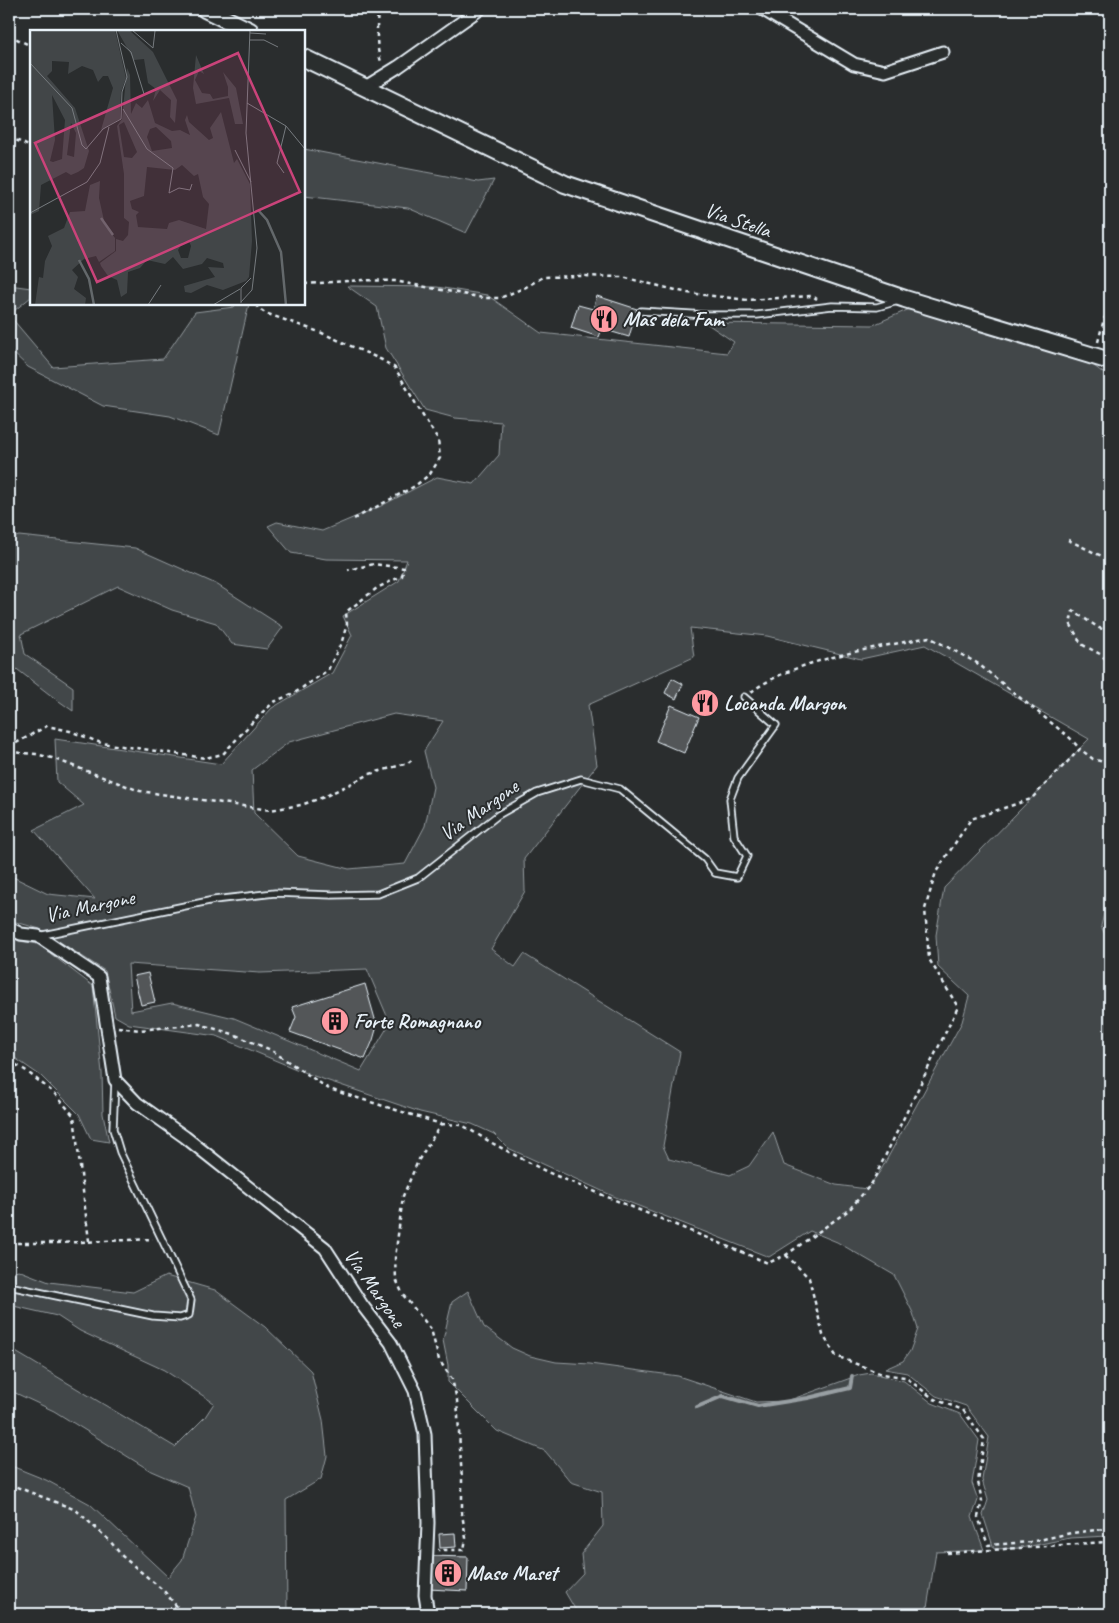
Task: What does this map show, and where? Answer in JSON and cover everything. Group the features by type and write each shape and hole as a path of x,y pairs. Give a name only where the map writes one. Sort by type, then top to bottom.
{"main road":[{"path":"205,9 248,30"},
{"name":"Via Stella","path":"305,58 565,184 905,299 1110,361"}],"street":[{"path":"364,88 480,9"},
{"path":"762,9 854,64 885,71 943,52"},
{"name":"Via Margone","path":"9,928 21,934 38,936 99,977 115,1080 137,1103 185,1137 325,1248 353,1291 391,1342 415,1391 425,1434 428,1523 425,1595 428,1614"}],"lane":[{"path":"642,311 707,315 757,314 832,306 877,307 905,299"},
{"name":"Via Margone","path":"38,936 214,900 275,893 378,894 418,878 498,815 537,793 581,779 620,789 705,859 715,873 737,877 746,856 734,836 730,798 738,778 776,725 744,697"},
{"name":"Via Margone","path":"9,1286 153,1316 180,1318 189,1315 191,1300 120,1152 113,1129 115,1080"}],"path":[{"path":"378,9 379,56 386,74"},
{"path":"9,35 30,46"},
{"path":"9,137 30,147"},
{"path":"305,284 363,280 395,281 483,298 500,298 526,287 543,277 582,276 622,278 688,292 748,300 812,296 832,306"},
{"path":"256,305 265,314 322,334 382,360 395,368 438,439 440,458 430,474 415,486 352,520"},
{"path":"1094,356 1104,319 1110,309"},
{"path":"1068,540 1110,560"},
{"path":"9,747 47,726 70,731 101,743 205,758 223,754 256,718 274,702 296,692 328,670 342,641 347,624 346,612 376,588 402,576 404,568 374,564 348,570"},
{"path":"1110,631 1099,628 1072,611 1070,624 1081,644 1100,654 1110,663"},
{"path":"744,697 762,684 809,663 929,637 977,663 1070,738 1079,750 1093,759 1110,764"},
{"path":"106,1025 140,1030 200,1024 233,1034 271,1050 329,1089 441,1124 462,1125 547,1172 768,1263 786,1255 849,1210 872,1183 958,1007 929,958 925,909 936,872 971,819 1031,799 1079,750"},
{"path":"9,752 36,754 52,758 140,791 270,810 301,806 324,797 370,774 408,763 413,759"},
{"path":"9,1061 25,1070 54,1094 74,1116 89,1242"},
{"path":"426,1550 464,1550 466,1538 462,1514 462,1460 457,1400 452,1379 439,1360 431,1329 403,1295 396,1279 395,1258 403,1196 418,1161 441,1124"},
{"path":"9,1243 89,1242 162,1238"},
{"path":"786,1255 808,1278 823,1335 836,1356 882,1374 905,1377 934,1399 963,1410 984,1439 978,1482 982,1501 978,1517 988,1545 1030,1542 1071,1533 1105,1529 1110,1525"},
{"path":"9,1484 76,1510 110,1541 122,1556 164,1591 183,1614"},
{"path":"947,1554 1106,1542 1110,1544"}],"shaded area":[{"path":"305,149 478,182 494,180 466,233 408,208 305,196"},
{"path":"9,285 30,288 30,298 9,315"},
{"path":"347,286 437,287 487,295 541,333 727,353 734,342 706,323 873,325 914,307 1090,363 1110,378 1110,890 1101,926 1110,945 1110,1534 1108,1536 1070,1538 1021,1548 994,1549 983,1515 988,1500 982,1480 989,1437 966,1406 936,1396 907,1373 885,1369 903,1361 910,1351 918,1329 913,1313 894,1275 837,1242 810,1231 769,1257 613,1196 508,1148 494,1134 472,1124 420,1112 308,1074 217,1036 129,1024 115,1016 105,971 40,929 9,920 9,875 48,894 95,899 34,830 84,805 57,782 55,739 221,764 272,708 332,673 352,635 343,616 399,581 407,560 326,559 291,553 268,526 277,522 322,531 381,506 437,477 474,484 499,455 501,422 455,418 425,410 386,348 377,307","holes":["690,628 767,636 861,659 925,645 1089,739 944,888 936,935 938,967 969,996 962,1022 881,1170 867,1189 836,1185 784,1165 773,1132 749,1166 730,1175 669,1159 663,1146 680,1052 524,954 515,967 491,949 525,891 524,859 597,765 588,705 694,657","394,714 443,721 424,751 433,787 425,826 405,864 349,869 298,856 254,813 252,770 289,742","128,964 260,973 367,969 390,1023 361,1071 234,1018 172,1003 131,1011"]},
{"path":"235,305 249,305 219,435 170,416 103,406 28,367 9,349 9,315 53,367 163,359 195,312 234,307"},
{"path":"19,536 135,548 216,584 283,627 267,649 232,644 216,623 172,610 118,586 21,634 25,654 73,687 73,711 9,663 9,539"},
{"path":"9,936 19,941 38,944 93,986 102,1073 103,1114 109,1142 91,1139 79,1114 41,1076 9,1054"},
{"path":"18,1270 49,1282 133,1292 166,1276 215,1290 265,1327 311,1371 323,1420 327,1456 321,1479 286,1500 287,1614 9,1614 9,1465 46,1480 90,1504 168,1577 182,1560 196,1517 188,1487 151,1471 54,1411 9,1390 9,1348 175,1447 205,1417 214,1403 164,1370 80,1331 57,1316 9,1305 9,1273"},
{"path":"468,1291 484,1327 512,1348 530,1356 556,1362 590,1364 678,1376 756,1402 787,1401 859,1375 871,1373 904,1381 932,1403 960,1414 979,1440 972,1483 978,1500 972,1517 984,1550 936,1552 926,1614 578,1614 565,1592 583,1573 581,1554 603,1526 602,1492 571,1482 545,1451 497,1431 448,1382 448,1365 443,1340 452,1302"}],"building":[{"name":"Mas dela Fam","path":"597,296 637,309 629,337 602,329 599,337 571,328 578,305 593,309"},
{"path":"672,678 683,684 676,699 665,693"},
{"path":"671,705 699,717 684,753 656,741"},
{"path":"148,973 155,1002 141,1005 134,976"},
{"name":"Forte Romagnano","path":"365,984 377,1026 365,1059 290,1032 296,1017 292,1007"},
{"path":"455,1533 456,1547 440,1548 439,1534"},
{"name":"Maso Maset","path":"429,1556 468,1557 467,1591 428,1589"}],"waterway":[{"path":"697,1407 723,1396 758,1406 808,1398 850,1388 852,1376"}],"place":[{"name":"Mas dela Fam","path":"604,319"},
{"name":"Locanda Margon","path":"705,703"},
{"name":"Forte Romagnano","path":"335,1021"},
{"name":"Maso Maset","path":"448,1573"}]}
